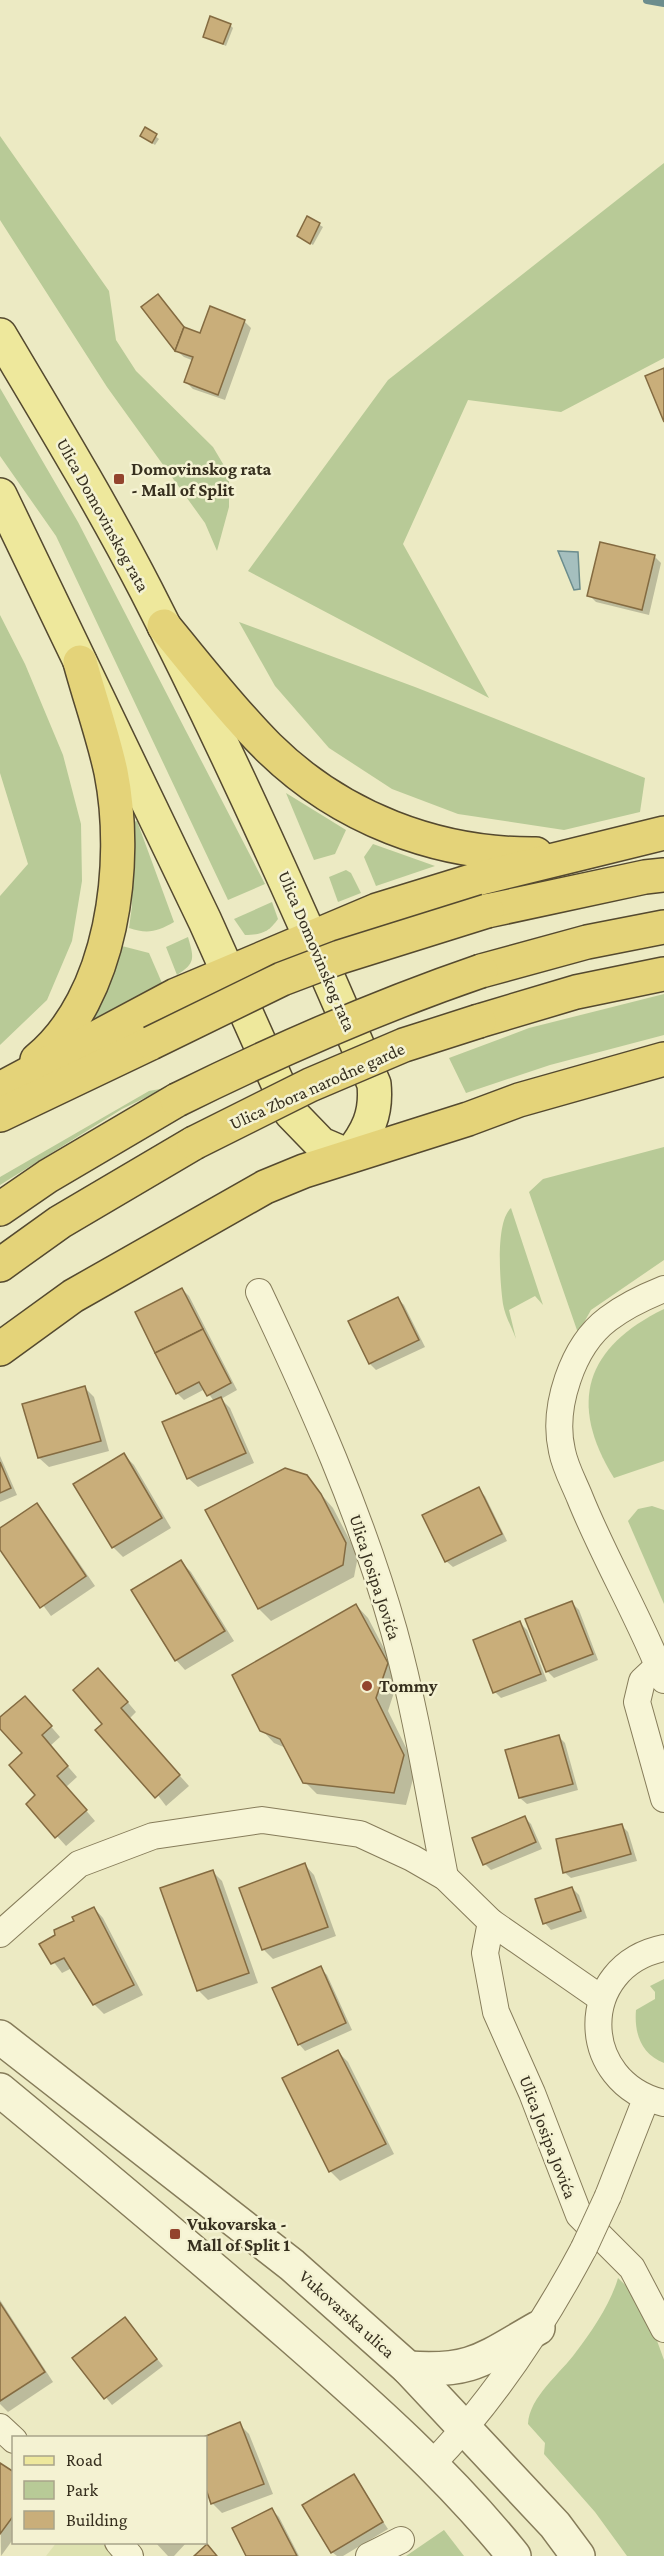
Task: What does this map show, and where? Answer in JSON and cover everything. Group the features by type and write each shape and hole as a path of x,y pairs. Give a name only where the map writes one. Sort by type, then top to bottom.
{"highway":[{"path":"164,626 268,747 299,774 369,820 409,835 461,847 512,854 574,854"},
{"path":"1,1097 47,1052 69,1023 92,980 109,931 117,876 117,824 111,772 80,662"},
{"path":"1,1097 176,995 377,910 574,854 664,833"},
{"path":"1,1097 151,1043 292,975 340,957 487,911 645,877 664,875"},
{"path":"0,1209 48,1176 177,1100 304,1039 394,1001 481,970 587,942 664,927"},
{"name":"Ulica Zbora narodne garde","path":"0,1265 60,1222 194,1143 321,1081 404,1046 479,1021 576,992 664,974"},
{"path":"0,1349 73,1296 217,1212 265,1187 349,1155 468,1119 519,1100 664,1059"}],"main road":[{"name":"Ulica Domovinskog rata","path":"0,335 105,514 164,626 289,883 312,937 374,1084 376,1102 372,1120 364,1137 349,1155"},
{"path":"0,495 228,972 291,1113 321,1144 349,1155"}],"street":[{"path":"664,1289 638,1300 606,1320 578,1355 566,1380 559,1427 562,1453 588,1517 661,1673 642,1681 637,1702 664,1799"},
{"name":"Ulica Josipa Jovića","path":"259,1292 297,1372 355,1513 394,1632 445,1877"},
{"path":"0,1934 79,1864 153,1836 262,1820 360,1834 412,1858 445,1877 491,1922 602,1999"},
{"name":"Ulica Josipa Jovića","path":"491,1922 485,1953 496,2012 532,2093 579,2215 632,2268 664,2329"},
{"path":"431,2465 466,2428 550,2311 584,2248 655,2101 626,2086 610,2068 600,2047 597,2023 602,1999 612,1979 629,1962 649,1951 664,1948"},
{"name":"Vukovarska ulica","path":"0,2037 292,2265 408,2368 555,2525 578,2556"},
{"path":"0,2090 184,2242 389,2422 493,2530 514,2556"},
{"path":"408,2368 440,2371 462,2368 480,2361 538,2328"},
{"path":"0,2427 12,2438"},
{"path":"369,2556 401,2540"},
{"path":"120,2544 130,2556"}],"green space":[{"path":"0,136 109,291 116,340 136,371 213,447 229,474 229,507 217,551 205,523 107,387 0,220"},
{"path":"664,163 664,358 561,412 468,400 403,544 489,698 248,571 388,380"},
{"path":"0,388 78,522 265,884 228,900 56,536 0,456"},
{"path":"0,615 25,664 63,755 81,824 82,881 72,941 47,1000 0,1045 0,896 28,864 0,773"},
{"path":"239,622 415,687 645,778 640,812 564,830 458,814 392,789 329,748 275,686"},
{"path":"286,793 346,830 335,854 314,860"},
{"path":"137,821 174,922 152,931 129,928 132,906 129,823"},
{"path":"373,844 435,866 376,886 364,857"},
{"path":"346,870 351,873 361,893 338,902 329,877"},
{"path":"272,902 278,919 275,923 264,932 245,935 234,919"},
{"path":"188,937 192,959 188,967 177,975 166,947"},
{"path":"118,945 149,953 162,983 94,1019"},
{"path":"664,994 664,1035 550,1065 466,1093 449,1058 529,1028"},
{"path":"165,1088 122,1109 0,1185 0,1177 149,1091"},
{"path":"664,1147 664,1260 591,1310 578,1333 529,1192 543,1179"},
{"path":"511,1208 543,1305 535,1296 509,1310 516,1339 504,1308 500,1268 503,1226"},
{"path":"664,1309 664,1461 614,1478 599,1450 591,1425 589,1401 592,1379 602,1359 617,1341 638,1324"},
{"path":"652,1506 664,1510 664,1604 628,1521 638,1509"},
{"path":"664,1979 664,2063 650,2054 641,2042 636,2027 636,2010 655,1999 655,1992 650,1986"},
{"path":"618,2278 643,2302 664,2360 664,2556 627,2556 595,2512 544,2454 545,2443 528,2424 534,2404 594,2326 611,2297"},
{"path":"444,2530 464,2556 406,2556"},
{"path":"55,2544 108,2544 114,2556 46,2556"}],"water":[{"path":"558,551 578,552 580,589 574,590"}],"building":[{"path":"210,16 231,24 223,44 203,37"},
{"path":"145,127 157,134 152,143 140,136"},
{"path":"307,216 320,223 310,244 297,236"},
{"path":"158,294 184,327 175,351 141,307"},
{"path":"210,306 245,320 218,395 184,382 193,357 175,351 184,327 200,333"},
{"path":"664,368 664,422 645,376"},
{"path":"600,542 655,555 642,610 587,596"},
{"path":"182,1288 203,1329 155,1353 135,1312"},
{"path":"398,1297 419,1340 369,1364 348,1321"},
{"path":"203,1329 231,1383 207,1396 199,1382 176,1394 155,1353"},
{"path":"85,1386 101,1441 38,1458 22,1404"},
{"path":"221,1397 246,1453 187,1479 162,1422"},
{"path":"124,1453 162,1518 112,1548 73,1484"},
{"path":"0,1462 11,1488 0,1493"},
{"path":"285,1468 307,1475 321,1494 346,1543 343,1565 258,1609 205,1510"},
{"path":"479,1487 502,1534 445,1562 422,1515"},
{"path":"37,1503 86,1576 40,1608 0,1550 0,1528"},
{"path":"181,1560 225,1631 175,1661 131,1590"},
{"path":"572,1601 593,1654 546,1672 525,1619"},
{"path":"356,1604 388,1663 376,1698 404,1755 394,1793 303,1783 280,1739 260,1731 232,1675"},
{"path":"520,1621 541,1674 493,1693 473,1640"},
{"path":"98,1668 128,1702 121,1708 180,1775 155,1798 95,1730 102,1724 73,1690"},
{"path":"25,1696 52,1726 42,1735 68,1766 57,1776 87,1810 55,1838 26,1804 35,1795 9,1765 22,1753 0,1729 0,1717"},
{"path":"559,1735 573,1784 519,1798 505,1750"},
{"path":"525,1816 536,1842 483,1865 472,1838"},
{"path":"622,1824 631,1854 563,1873 556,1839"},
{"path":"305,1863 328,1927 262,1950 239,1888"},
{"path":"213,1870 249,1973 197,1991 160,1888"},
{"path":"572,1887 581,1911 543,1924 535,1899"},
{"path":"94,1907 134,1985 93,2005 64,1958 51,1964 39,1944 55,1935 54,1930 74,1921 72,1917"},
{"path":"321,1966 346,2023 298,2045 272,1988"},
{"path":"338,2050 386,2144 329,2172 282,2078"},
{"path":"0,2303 45,2372 0,2401"},
{"path":"125,2317 157,2359 104,2399 72,2358"},
{"path":"240,2422 264,2484 211,2504 207,2492 206,2436"},
{"path":"0,2463 12,2471 12,2518 0,2534"},
{"path":"354,2474 383,2522 331,2553 302,2505"},
{"path":"272,2508 297,2556 246,2556 232,2528"},
{"path":"207,2544 217,2556 194,2556"}],"waterway":[{"path":"647,0 664,3"}],"place":[{"name":"Domovinskog rata - Mall of Split","path":"119,479"},
{"name":"Tommy","path":"367,1686"},
{"name":"Vukovarska - Mall of Split 1","path":"175,2234"}]}
